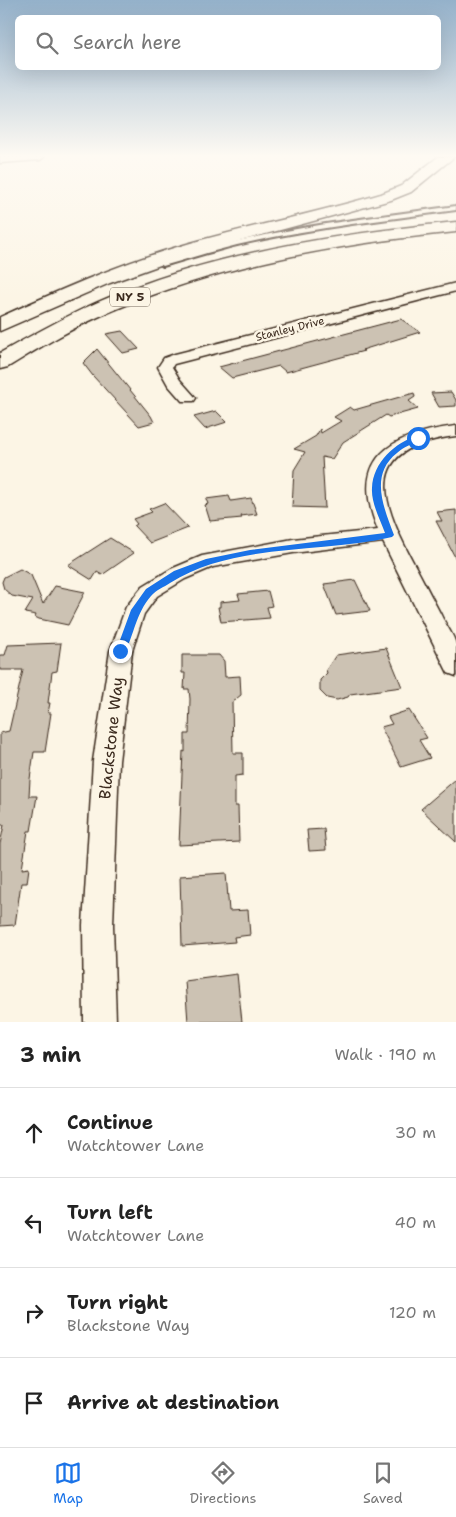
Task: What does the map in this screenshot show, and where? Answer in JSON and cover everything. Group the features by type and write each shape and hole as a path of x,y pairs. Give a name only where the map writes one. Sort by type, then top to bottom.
{"highway":[{"name":"NY 5","path":"0,325 126,270 208,243 356,205"},
{"name":"NY 5","path":"0,362 63,326 123,299 193,274 300,247 356,237 456,226"}],"street":[{"name":"Stanley Drive","path":"188,398 174,382 165,367 169,361 180,356 456,288"},
{"path":"456,431 435,434 410,441 394,452 380,467 376,487 378,502 390,535 456,667"},
{"name":"Blackstone Way","path":"100,1022 98,925 106,761 120,651 134,612 150,591 178,574 209,561 293,546 390,535"}],"lane":[{"path":"43,305 176,259 245,240 297,230 456,208"},
{"path":"356,237 456,222"}],"building":[{"path":"401,319 420,332 362,350 364,351 286,372 279,366 232,378 219,367"},
{"path":"122,331 139,349 123,353 106,334"},
{"path":"97,349 154,422 139,426 93,376 83,363"},
{"path":"451,392 456,400 456,406 439,407 431,393"},
{"path":"414,393 415,397 409,401 418,409 389,417 386,415 343,442 332,459 322,457 325,508 292,507 294,470 305,452 294,449 316,436 320,429 321,433 341,421 334,417 350,407 354,410"},
{"path":"216,411 227,422 205,429 194,417"},
{"path":"229,496 231,501 251,498 257,514 241,516 242,518 210,521 205,505 208,504 206,499"},
{"path":"164,503 188,528 150,543 134,526 137,524 133,519 152,512 149,509"},
{"path":"456,510 456,559 436,521 442,521 437,512"},
{"path":"110,538 134,553 102,575 97,572 92,580 68,565"},
{"path":"20,569 31,575 43,604 55,586 85,592 68,625 39,619 35,617 36,615 25,613 33,600 12,596 4,589 2,582 4,577"},
{"path":"355,580 370,611 336,615 324,584"},
{"path":"268,591 272,606 267,607 270,618 221,622 218,607 220,607 220,602 240,600 238,594"},
{"path":"61,643 57,671 52,672 48,703 50,703 48,713 51,713 45,752 34,752 30,779 29,796 37,796 31,831 28,831 22,869 29,868 27,883 21,883 15,925 0,926 0,844 4,825 0,825 0,733 9,731 23,670 0,670 0,655 5,655 8,645"},
{"path":"386,648 402,687 350,694 348,697 337,700 327,698 320,691 320,680 327,673 326,670 336,655"},
{"path":"182,655 219,655 224,661 225,677 240,676 241,695 232,702 233,753 243,753 243,775 235,776 235,806 238,806 239,842 179,845 183,751 185,752 185,734 189,734 190,699 189,689 184,689 185,673 182,673"},
{"path":"409,710 427,738 419,740 430,758 401,767 381,727 392,724 388,717"},
{"path":"456,779 456,842 421,809"},
{"path":"324,829 326,850 309,851 307,830"},
{"path":"226,873 229,911 248,910 250,935 234,937 235,942 182,946 180,876"},
{"path":"237,974 242,1022 188,1022 185,981"}],"route":[{"path":"120,651 134,612 150,591 178,574 209,561 250,552 390,535 378,502 376,487 380,467 394,452 418,438"}]}
